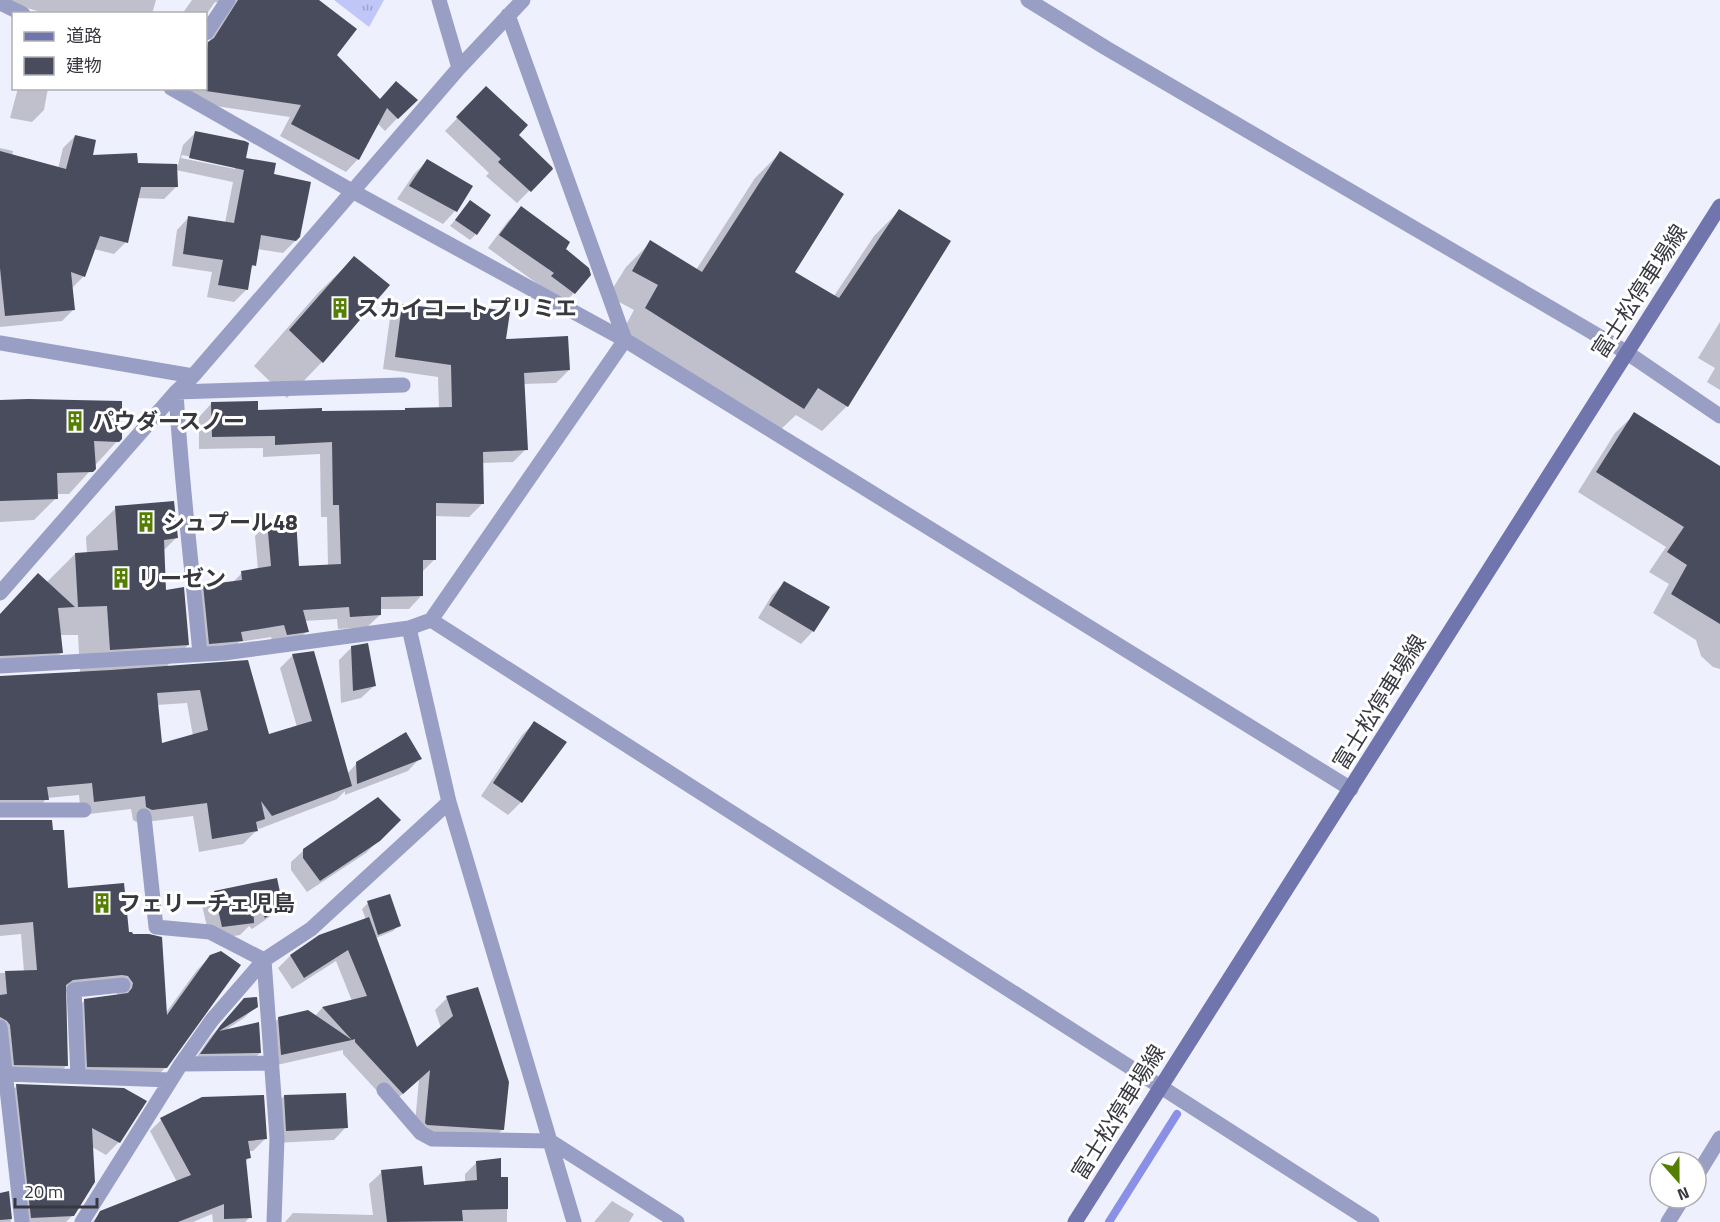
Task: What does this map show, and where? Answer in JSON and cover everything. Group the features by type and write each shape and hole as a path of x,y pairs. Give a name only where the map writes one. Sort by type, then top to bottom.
{"main road":[{"name":"富士松停車場線","path":"1075,1222 1720,206"}],"street":[{"path":"207,32 228,0"},
{"path":"439,0 459,68"},
{"path":"0,593 176,392 193,376 459,68 523,0"},
{"path":"1028,0 1626,352 1720,416"},
{"path":"0,3 19,12"},
{"path":"508,15 625,340"},
{"path":"175,90 352,191 625,340 1351,789"},
{"path":"0,666 224,653 409,628 431,620 625,340"},
{"path":"0,343 193,376"},
{"path":"176,392 403,385"},
{"path":"176,392 180,470 200,654"},
{"path":"431,620 1372,1222"},
{"path":"409,628 449,802 574,1222"},
{"path":"82,1222 181,1064 212,1020 264,960 311,929 449,802"},
{"path":"0,810 84,810"},
{"path":"144,816 156,927 210,932 264,960"},
{"path":"264,960 276,1137 274,1222"},
{"path":"78,1076 74,990 123,985"},
{"path":"0,1027 6,1074 4,1097 22,1222"},
{"path":"181,1064 272,1063"},
{"path":"6,1074 170,1080"},
{"path":"384,1090 421,1134 432,1139 550,1141 677,1222"},
{"path":"1708,1158 1720,1138"}],"green space":[{"path":"334,0 384,0 369,27"}],"building":[{"path":"238,0 319,0 357,29 337,55 380,99 396,81 418,100 398,119 387,108 359,160 291,124 301,105 206,91 208,42 214,38"},
{"path":"486,86 528,125 519,135 553,169 531,192 498,162 501,159 456,117"},
{"path":"195,131 245,141 249,143 246,158 276,163 274,174 311,182 300,237 296,241 261,235 256,266 252,265 248,290 218,285 223,260 183,254 188,216 234,223 244,170 189,158"},
{"path":"75,135 96,140 93,155 137,153 138,163 177,164 178,187 141,187 128,243 100,236 85,277 71,272 75,310 5,316 0,268 0,151 66,169"},
{"path":"780,151 844,194 795,272 839,298 899,209 951,241 848,407 818,388 804,409 645,308 658,285 632,271 650,240 702,272"},
{"path":"427,159 473,186 457,212 409,186"},
{"path":"470,200 491,215 477,235 455,220"},
{"path":"521,206 570,242 566,249 589,268 591,275 575,294 551,276 554,273 499,235"},
{"name":"スカイコートプリミエ","path":"354,256 390,285 323,363 289,330"},
{"path":"402,304 474,313 475,306 510,312 506,339 568,336 570,370 524,373 528,450 483,452 484,504 436,503 436,560 423,560 423,596 381,597 381,615 350,617 349,607 303,610 309,632 287,635 284,625 241,632 243,641 209,644 203,585 242,580 241,571 271,566 267,521 296,519 299,566 341,564 339,505 333,505 332,442 275,445 275,436 212,437 211,402 258,401 258,410 322,408 322,411 405,410 405,408 452,407 451,365 395,357"},
{"path":"0,400 122,401 122,439 119,442 94,441 96,469 93,472 57,473 58,499 0,501"},
{"path":"1634,412 1720,466 1720,624 1671,594 1687,565 1667,552 1684,527 1596,472"},
{"path":"174,501 178,538 164,540 166,590 184,587 189,645 110,650 107,606 78,607 75,553 118,550 115,506"},
{"path":"38,573 75,607 58,608 63,653 0,656 0,614"},
{"path":"784,581 830,607 814,632 769,605"},
{"path":"368,643 376,686 353,691 351,646"},
{"path":"314,651 352,786 272,816 261,801 265,819 256,822 258,831 212,839 207,803 152,810 146,807 145,796 94,802 92,783 47,787 49,800 0,800 0,676 248,660 269,734 312,721 292,654","holes":["200,690 208,730 162,743 157,693"]},
{"path":"534,721 567,742 522,803 493,783"},
{"path":"406,732 422,759 357,784 356,762"},
{"path":"378,797 401,820 380,841 320,881 303,858 303,849"},
{"path":"0,820 52,820 53,830 64,830 68,888 124,883 129,932 162,937 167,1015 210,955 221,951 241,965 167,1068 87,1067 84,999 128,993 133,983 128,976 122,975 73,980 66,985 68,1066 14,1065 10,1025 0,1017 0,995 7,994 5,971 37,970 33,922 0,925"},
{"path":"277,878 283,906 265,918 253,899 254,923 222,927 214,891"},
{"path":"390,894 401,926 378,935 367,901"},
{"path":"369,917 417,1047 453,1016 446,996 478,987 509,1082 504,1130 427,1125 425,1123 430,1070 403,1094 355,1042 355,1039 352,1040 322,1007 367,996 348,950 304,978 290,955 319,935"},
{"path":"257,997 258,1007 219,1031 259,1022 261,1053 200,1054 244,998"},
{"path":"308,1010 352,1040 281,1055 278,1017"},
{"path":"16,1084 124,1088 147,1101 120,1143 92,1128 95,1182 74,1216 31,1218"},
{"path":"346,1093 348,1128 286,1131 284,1095"},
{"path":"264,1095 267,1139 248,1141 251,1158 246,1159 252,1218 224,1219 224,1204 178,1222 94,1222 100,1211 191,1175 160,1118 202,1097"},
{"path":"501,1158 501,1177 508,1177 508,1209 462,1210 463,1221 387,1222 381,1170 422,1166 424,1185 477,1180 476,1161"},
{"path":"9,1191 12,1219 0,1220 0,1193"}],"waterway":[{"path":"1109,1222 1177,1114"}],"place":[{"name":"スカイコートプリミエ","path":"340,308"},
{"name":"パウダースノー","path":"75,421"},
{"name":"シュプール48","path":"146,522"},
{"name":"リーゼン","path":"121,578"},
{"name":"フェリーチェ児島","path":"102,903"}]}
